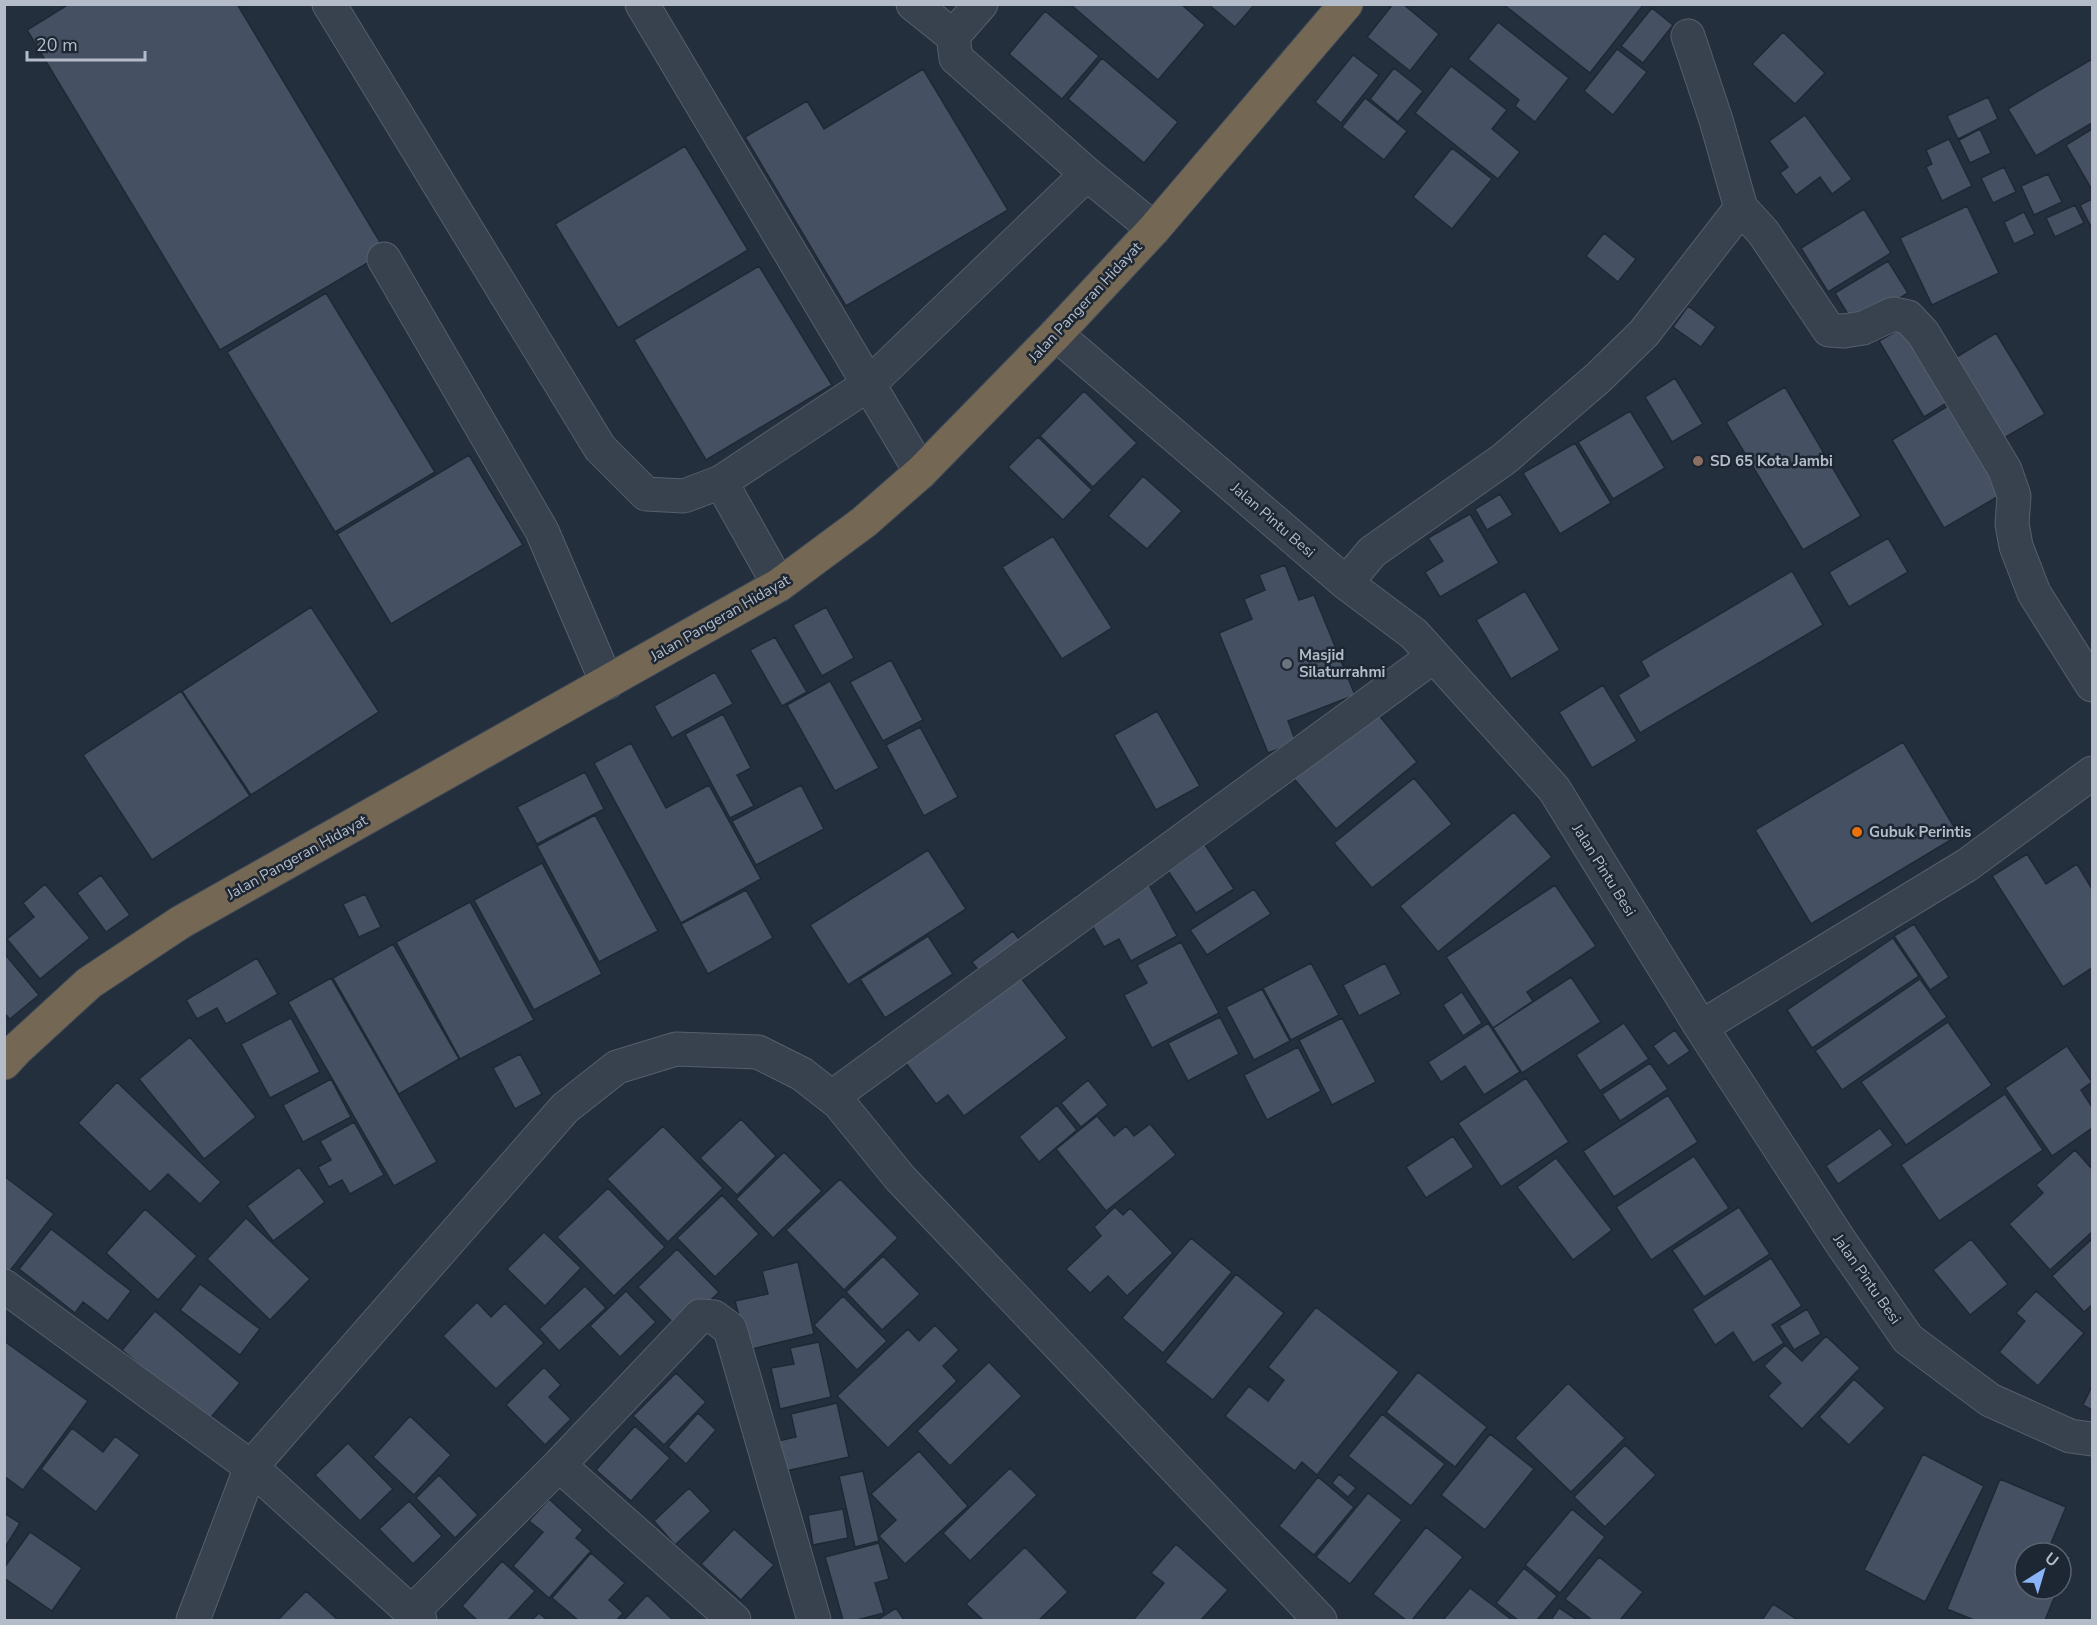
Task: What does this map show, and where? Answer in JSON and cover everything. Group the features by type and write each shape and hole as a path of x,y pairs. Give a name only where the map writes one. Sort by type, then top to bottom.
{"highway":[{"name":"Jalan Pangeran Hidayat","path":"4,1063 89,983 181,922 779,585 864,522 921,472 1056,334 1154,229 1346,4"}],"street":[{"path":"329,4 600,448 646,494 684,496 721,482 869,384 1087,174"},
{"path":"642,4 921,472"},
{"path":"913,4 953,36 956,58 1087,174 1154,229"},
{"path":"953,36 981,4"},
{"path":"1688,36 1716,120 1741,208 1763,232 1829,330 1844,331 1863,328 1893,314 1908,317 1923,333 2005,470 2014,496 2012,524 2016,546 2034,593 2092,685"},
{"path":"1346,583 1372,552 1504,459 1598,378 1644,333 1741,208"},
{"path":"384,259 542,531 607,683"},
{"name":"Jalan Pintu Besi","path":"1056,334 1346,583 1414,634 1554,789 1701,1027 1840,1241 1908,1338 1990,1400 2070,1436 2092,1439"},
{"path":"721,482 779,585"},
{"path":"832,1097 1434,656"},
{"path":"1701,1027 1967,865 2092,773"},
{"path":"193,1620 251,1467 565,1108 617,1067 676,1049 758,1052 802,1074 832,1097 900,1178 1320,1620"},
{"path":"4,1286 251,1467 415,1617 700,1316 714,1317 730,1329 814,1620"},
{"path":"559,1465 734,1620"}],"building":[{"path":"69,4 237,4 386,252 220,350 27,30"},
{"path":"1070,4 1181,4 1205,25 1158,80"},
{"path":"1208,4 1255,4 1235,27"},
{"path":"1393,4 1403,4 1439,34 1410,71 1367,37"},
{"path":"1503,4 1644,4 1590,73"},
{"path":"1652,8 1673,25 1643,63 1621,46"},
{"path":"1045,11 1099,56 1062,99 1009,54"},
{"path":"1498,22 1569,78 1535,122 1515,106 1519,100 1468,59"},
{"path":"1783,32 1825,73 1795,104 1752,64"},
{"path":"1617,49 1647,72 1613,115 1584,91"},
{"path":"1353,55 1379,75 1341,123 1315,102"},
{"path":"1102,58 1178,122 1144,163 1068,99"},
{"path":"2092,59 2092,123 2036,156 2008,109"},
{"path":"1451,66 1507,110 1492,129 1520,152 1498,179 1415,113"},
{"path":"1394,68 1423,91 1398,122 1370,99"},
{"path":"923,69 1008,210 846,306 745,137 807,101 824,129"},
{"path":"1988,97 1998,119 1958,139 1947,116"},
{"path":"1365,98 1407,131 1384,160 1342,127"},
{"path":"1805,115 1852,179 1832,194 1820,177 1796,195 1780,173 1788,167 1769,141"},
{"path":"1980,129 1991,153 1970,163 1959,140"},
{"path":"2092,129 2092,190 2066,145"},
{"path":"1949,139 1972,186 1942,201 1926,167 1932,164 1926,150"},
{"path":"685,146 748,250 618,328 555,224"},
{"path":"1452,148 1492,179 1452,229 1413,197"},
{"path":"2004,167 2016,192 1993,203 1981,178"},
{"path":"2048,174 2062,202 2034,215 2021,186"},
{"path":"2092,199 2092,224 2090,225 2080,205"},
{"path":"2075,205 2084,223 2055,237 2046,218"},
{"path":"1967,206 1999,273 1932,305 1900,238"},
{"path":"1864,209 1891,253 1828,292 1801,248"},
{"path":"2024,212 2035,234 2014,244 2004,222"},
{"path":"1604,233 1636,259 1618,282 1586,256"},
{"path":"1888,261 1908,293 1855,326 1835,293"},
{"path":"759,266 832,385 706,460 634,340"},
{"path":"326,293 435,472 335,532 227,352"},
{"path":"1688,306 1716,327 1701,347 1673,327"},
{"path":"1908,324 1953,399 1924,417 1879,341"},
{"path":"1996,333 2045,414 1999,441 1950,361"},
{"path":"1675,378 1703,424 1672,442 1645,397"},
{"path":"1785,387 1861,516 1803,550 1726,422"},
{"path":"1084,391 1137,443 1093,487 1040,436"},
{"path":"1956,401 2009,490 1944,528 1892,440"},
{"path":"1630,411 1665,468 1613,499 1578,442"},
{"path":"1038,437 1092,490 1063,520 1008,467"},
{"path":"1575,443 1611,503 1560,534 1523,473"},
{"path":"469,455 523,545 391,624 337,534"},
{"path":"1143,476 1182,511 1147,549 1108,516"},
{"path":"1500,494 1513,515 1487,530 1475,509"},
{"path":"1470,514 1499,563 1440,597 1425,572 1443,561 1428,538"},
{"path":"1053,536 1112,628 1062,659 1002,567"},
{"path":"1888,538 1908,572 1849,607 1829,572"},
{"name":"Masjid Silaturrahmi","path":"1285,565 1299,600 1314,595 1355,695 1288,721 1296,742 1268,753 1219,633 1252,619 1244,599 1265,590 1259,575"},
{"path":"1792,571 1823,625 1640,733 1618,695 1649,676 1641,661"},
{"path":"1525,591 1560,650 1511,679 1476,620"},
{"path":"311,607 379,712 251,795 182,691"},
{"path":"826,607 854,658 822,676 793,625"},
{"path":"775,637 807,692 782,706 750,650"},
{"path":"891,660 923,720 883,741 850,682"},
{"path":"715,672 733,704 672,738 654,706"},
{"path":"830,681 879,768 835,791 787,705"},
{"path":"1603,685 1637,741 1592,768 1559,712"},
{"path":"181,691 250,796 152,860 83,755"},
{"path":"1373,708 1417,762 1336,829 1291,775"},
{"path":"1157,711 1200,786 1156,810 1114,735"},
{"path":"723,714 751,768 737,775 754,806 730,818 685,734"},
{"path":"920,727 958,797 924,816 886,745"},
{"name":"Gubuk Perintis","path":"1903,742 1959,835 1811,924 1755,830"},
{"path":"631,743 666,808 709,785 761,879 681,923 594,763"},
{"path":"585,772 604,809 537,844 517,807"},
{"path":"1414,778 1452,824 1372,888 1334,843"},
{"path":"801,785 824,829 756,865 732,821"},
{"path":"1514,812 1552,857 1438,952 1400,906"},
{"path":"595,815 658,931 599,962 537,846"},
{"path":"1190,822 1234,889 1196,913 1152,847"},
{"path":"928,850 966,909 848,985 810,925"},
{"path":"2027,854 2046,884 2077,864 2092,889 2092,968 2063,987 1992,876"},
{"path":"542,863 602,974 534,1010 474,900"},
{"path":"1137,863 1177,936 1131,961 1119,939 1104,947 1076,896"},
{"path":"101,875 130,915 106,932 77,893"},
{"path":"45,884 90,938 40,979 7,939 34,917 23,903"},
{"path":"1555,885 1596,946 1527,992 1533,1001 1493,1028 1446,957"},
{"path":"1254,889 1271,914 1207,955 1190,930"},
{"path":"746,890 773,938 708,974 681,924"},
{"path":"365,894 381,927 359,937 343,904"},
{"path":"470,902 534,1020 460,1059 396,942"},
{"path":"1914,924 1949,977 1930,990 1894,936"},
{"path":"1013,931 1026,949 986,980 972,962"},
{"path":"928,936 953,974 885,1018 860,979"},
{"path":"1893,938 1919,976 1812,1048 1787,1010"},
{"path":"1181,942 1219,1013 1152,1048 1124,995 1147,983 1137,965"},
{"path":"393,944 459,1059 399,1094 333,978"},
{"path":"4,953 39,995 10,1019 4,1013"},
{"path":"257,958 278,994 226,1024 217,1008 197,1019 186,1000"},
{"path":"1311,963 1339,1015 1291,1040 1263,988"},
{"path":"1385,963 1401,994 1359,1016 1343,985"},
{"path":"1011,965 1067,1038 964,1116 948,1095 936,1104 897,1051"},
{"path":"1571,977 1601,1022 1522,1073 1493,1028"},
{"path":"331,978 437,1162 394,1186 288,1002"},
{"path":"1920,979 1947,1017 1842,1090 1815,1051"},
{"path":"1262,989 1290,1041 1254,1060 1226,1007"},
{"path":"1462,992 1482,1023 1463,1036 1443,1005"},
{"path":"1220,1017 1239,1054 1188,1081 1168,1043"},
{"path":"291,1018 320,1072 270,1098 241,1044"},
{"path":"1342,1018 1376,1082 1332,1105 1299,1040"},
{"path":"1948,1022 1992,1085 1906,1145 1861,1082"},
{"path":"1488,1023 1520,1072 1484,1095 1465,1066 1441,1082 1428,1062"},
{"path":"1624,1023 1649,1059 1600,1091 1576,1055"},
{"path":"1675,1030 1690,1051 1668,1066 1653,1046"},
{"path":"190,1037 256,1117 204,1159 139,1079"},
{"path":"2067,1046 2092,1082 2081,1090 2092,1107 2092,1128 2052,1156 2005,1088"},
{"path":"1298,1047 1321,1091 1267,1120 1244,1075"},
{"path":"520,1054 542,1094 515,1109 493,1068"},
{"path":"1650,1063 1668,1089 1620,1121 1602,1094"},
{"path":"1526,1078 1569,1142 1501,1187 1458,1123"},
{"path":"331,1079 351,1117 303,1142 283,1105"},
{"path":"1088,1080 1108,1105 1081,1127 1061,1103"},
{"path":"117,1082 221,1182 200,1204 168,1174 150,1192 78,1123"},
{"path":"2005,1094 2043,1150 1939,1221 1901,1165"},
{"path":"1668,1095 1698,1142 1614,1197 1583,1151"},
{"path":"1057,1105 1077,1130 1039,1162 1019,1137"},
{"path":"1097,1116 1114,1136 1126,1126 1134,1136 1150,1124 1176,1155 1106,1211 1056,1149"},
{"path":"741,1119 776,1156 737,1195 700,1158"},
{"path":"354,1122 384,1175 350,1194 342,1180 329,1187 318,1167 331,1160 320,1141"},
{"path":"663,1126 723,1188 668,1242 607,1179"},
{"path":"1880,1128 1893,1145 1838,1184 1826,1166"},
{"path":"1453,1136 1474,1167 1426,1198 1406,1167"},
{"path":"2075,1150 2092,1169 2092,1232 2050,1270 2009,1224 2043,1193 2036,1185"},
{"path":"784,1152 822,1191 773,1238 736,1199"},
{"path":"1694,1156 1729,1208 1651,1260 1616,1207"},
{"path":"1556,1158 1612,1230 1573,1260 1517,1187"},
{"path":"299,1167 325,1202 273,1241 247,1206"},
{"path":"4,1176 54,1214 9,1272 4,1269"},
{"path":"840,1179 898,1238 844,1290 786,1230"},
{"path":"608,1188 665,1247 614,1296 557,1237"},
{"path":"722,1195 759,1234 715,1277 677,1238"},
{"path":"1115,1207 1123,1215 1130,1208 1173,1253 1127,1296 1108,1276 1090,1293 1066,1269 1101,1236 1094,1227"},
{"path":"1739,1207 1770,1254 1704,1297 1672,1250"},
{"path":"145,1209 197,1256 158,1300 106,1253"},
{"path":"246,1218 310,1279 270,1320 207,1259"},
{"path":"51,1229 131,1291 108,1321 83,1302 75,1313 19,1269"},
{"path":"544,1232 581,1268 545,1306 507,1269"},
{"path":"1191,1238 1232,1272 1163,1353 1122,1318"},
{"path":"1971,1239 2008,1284 1970,1315 1933,1270"},
{"path":"2092,1239 2092,1305 2084,1312 2052,1276"},
{"path":"677,1249 719,1292 680,1330 638,1287"},
{"path":"883,1256 920,1294 882,1330 846,1292"},
{"path":"1771,1258 1802,1306 1772,1325 1784,1343 1753,1363 1733,1332 1715,1345 1692,1309"},
{"path":"798,1262 814,1334 748,1350 735,1301 768,1294 762,1271"},
{"path":"1236,1274 1284,1313 1213,1400 1165,1362"},
{"path":"200,1284 260,1329 240,1355 180,1310"},
{"path":"585,1286 606,1308 559,1351 539,1329"},
{"path":"626,1291 656,1322 620,1357 590,1326"},
{"path":"2036,1291 2084,1333 2038,1386 1999,1352 2025,1321 2016,1313"},
{"path":"843,1296 887,1341 857,1370 814,1325"},
{"path":"477,1302 491,1317 505,1303 544,1343 496,1389 443,1336"},
{"path":"1316,1307 1399,1372 1317,1475 1302,1462 1295,1471 1225,1416 1249,1386 1268,1401 1284,1380 1268,1367"},
{"path":"1807,1309 1821,1334 1794,1350 1779,1326"},
{"path":"155,1311 240,1383 207,1422 122,1350"},
{"path":"935,1325 959,1350 943,1366 957,1381 888,1448 837,1396 908,1329 919,1341"},
{"path":"1826,1336 1860,1368 1802,1429 1768,1396 1781,1383 1764,1366 1785,1345 1802,1361"},
{"path":"4,1341 88,1401 23,1490 4,1476"},
{"path":"819,1342 831,1397 780,1409 771,1368 794,1364 790,1348"},
{"path":"989,1362 1022,1396 950,1466 917,1431"},
{"path":"544,1367 561,1385 549,1397 571,1419 545,1445 506,1405"},
{"path":"1418,1372 1487,1427 1455,1467 1386,1412"},
{"path":"676,1373 706,1402 664,1445 633,1416"},
{"path":"1854,1379 1885,1408 1849,1445 1819,1417"},
{"path":"1568,1383 1625,1438 1571,1492 1515,1438"},
{"path":"2092,1386 2092,1410 2083,1405"},
{"path":"837,1403 849,1457 786,1471 778,1441 796,1437 791,1414"},
{"path":"698,1413 716,1430 686,1464 668,1447"},
{"path":"1382,1414 1445,1464 1411,1506 1348,1456"},
{"path":"410,1416 451,1455 414,1495 373,1457"},
{"path":"635,1426 670,1458 631,1501 596,1470"},
{"path":"72,1428 103,1452 115,1436 140,1455 96,1512 41,1469"},
{"path":"1490,1434 1534,1469 1485,1530 1441,1495"},
{"path":"348,1443 393,1489 360,1521 315,1475"},
{"path":"1625,1445 1656,1475 1605,1527 1574,1497"},
{"path":"919,1451 968,1506 905,1564 879,1536 896,1520 871,1494"},
{"path":"1923,1454 1984,1486 1925,1602 1864,1570"},
{"path":"1010,1468 1037,1495 970,1561 943,1533"},
{"path":"863,1471 879,1541 855,1547 839,1476"},
{"path":"1339,1474 1356,1488 1348,1497 1332,1483"},
{"path":"439,1475 478,1515 455,1538 416,1498"},
{"path":"1318,1477 1354,1507 1314,1555 1279,1526"},
{"path":"2000,1479 2066,1507 2052,1541 2013,1541 2013,1601 2053,1601 2045,1620 1974,1620 1947,1609"},
{"path":"689,1488 711,1511 675,1545 654,1521"},
{"path":"1368,1493 1402,1520 1350,1584 1316,1557"},
{"path":"549,1499 583,1530 576,1538 591,1551 549,1598 513,1566 543,1532 529,1521"},
{"path":"409,1501 442,1536 413,1564 379,1529"},
{"path":"843,1509 848,1538 813,1545 808,1515"},
{"path":"1572,1509 1605,1537 1560,1593 1525,1565"},
{"path":"4,1513 20,1523 4,1549"},
{"path":"1426,1527 1463,1557 1412,1620 1406,1620 1373,1594"},
{"path":"734,1529 774,1565 741,1600 701,1564"},
{"path":"30,1532 82,1568 52,1611 4,1578 4,1568"},
{"path":"879,1543 889,1579 875,1583 884,1613 857,1620 843,1620 825,1557"},
{"path":"1176,1544 1228,1590 1201,1620 1134,1619 1164,1583 1151,1573"},
{"path":"1025,1547 1068,1592 1039,1620 983,1620 966,1604"},
{"path":"591,1553 625,1583 609,1600 623,1613 617,1620 578,1620 552,1598"},
{"path":"1599,1557 1643,1592 1620,1620 1592,1620 1565,1599"},
{"path":"502,1561 535,1591 508,1620 477,1620 462,1606"},
{"path":"1524,1568 1557,1596 1537,1620 1518,1620 1496,1603"},
{"path":"1470,1588 1512,1620 1443,1620"},
{"path":"306,1591 338,1620 278,1620"},
{"path":"647,1595 673,1620 624,1620"},
{"path":"1773,1604 1798,1620 1762,1620"},
{"path":"896,1608 904,1620 877,1620"},
{"path":"1559,1608 1577,1620 1551,1620"},
{"path":"539,1613 547,1620 532,1620"}],"place":[{"name":"SD 65 Kota Jambi","path":"1698,461"},
{"name":"Masjid Silaturrahmi","path":"1287,664"},
{"name":"Gubuk Perintis","path":"1857,832"}]}
